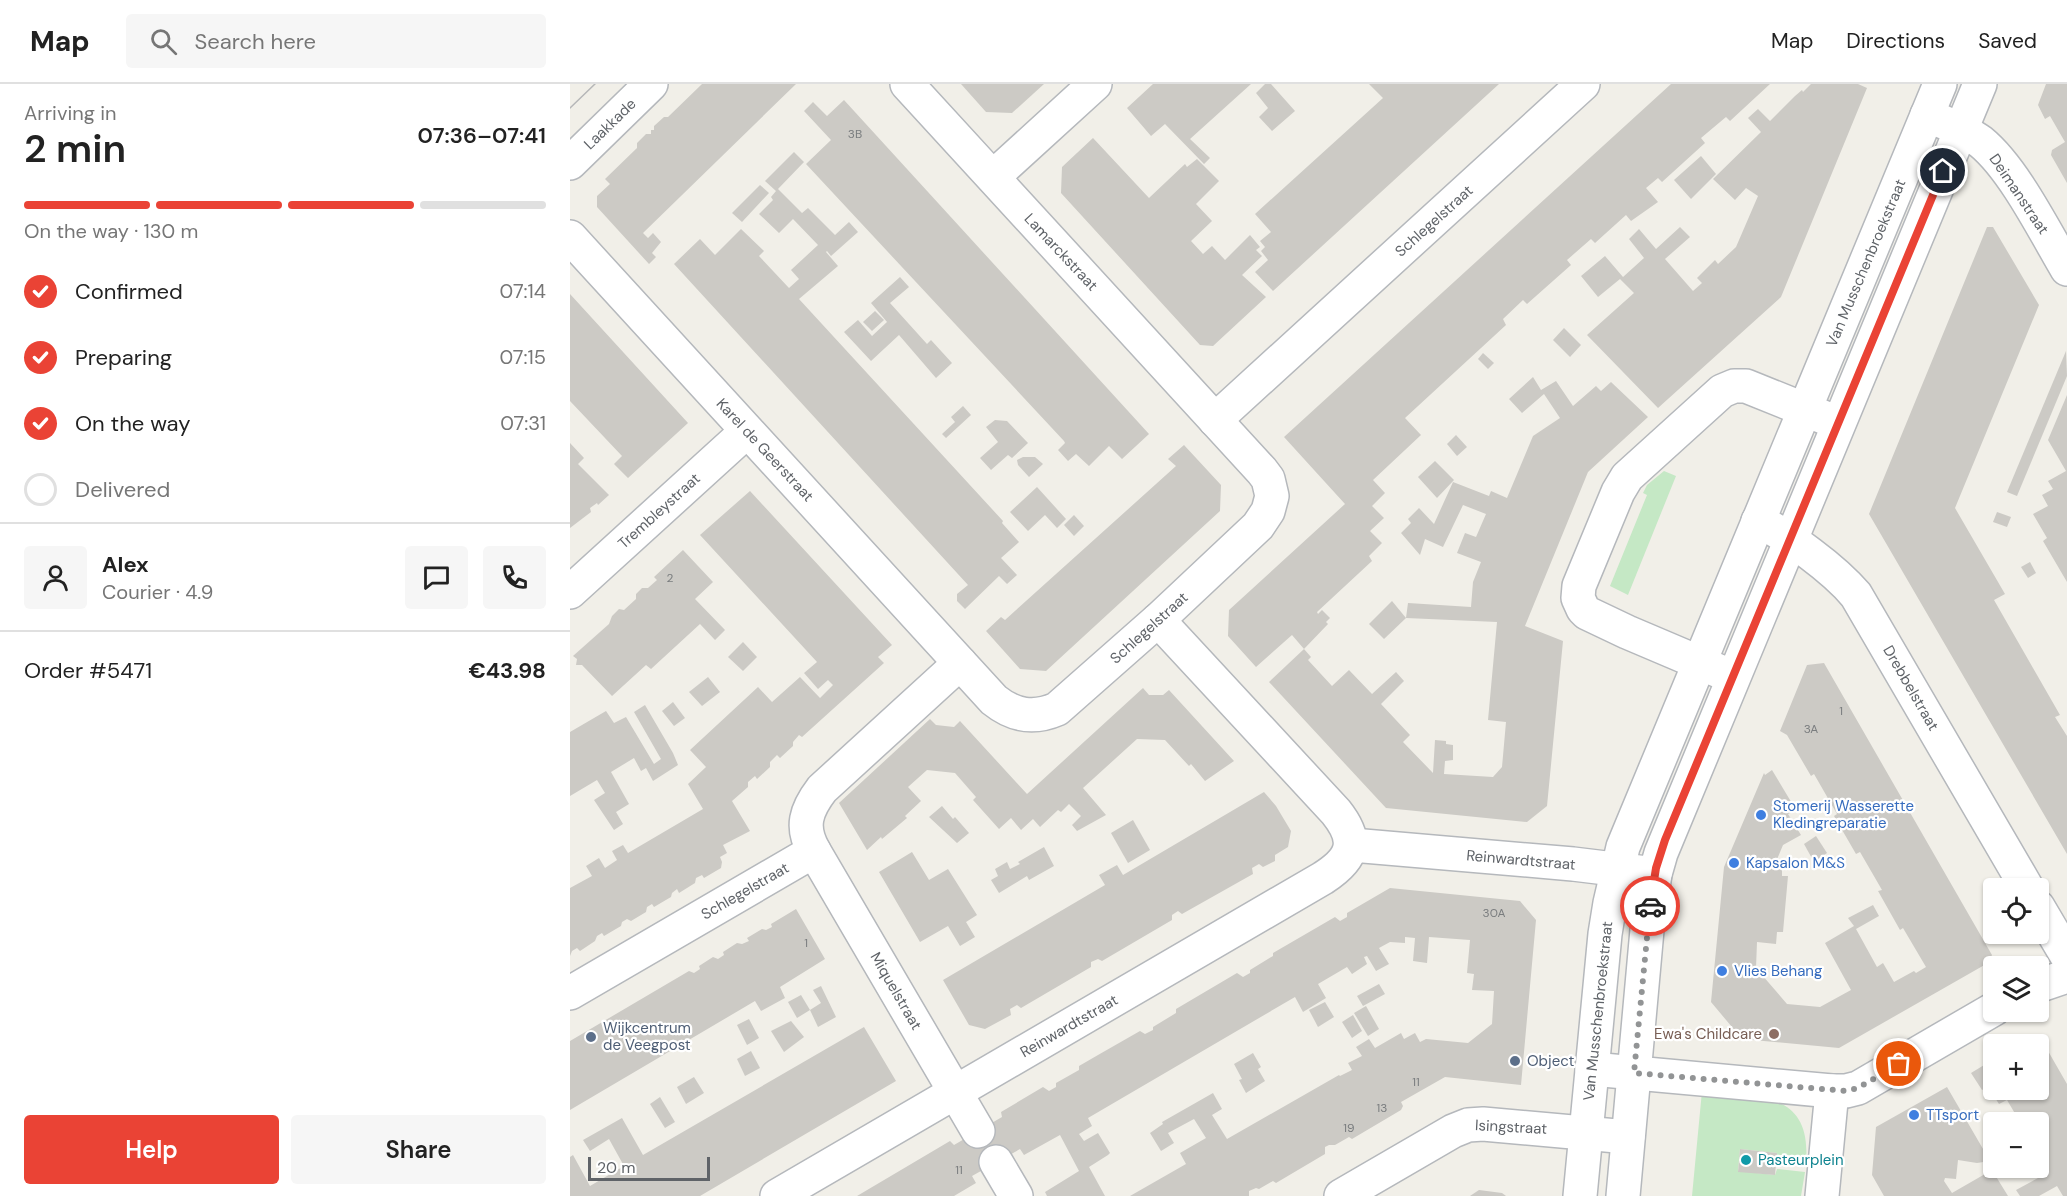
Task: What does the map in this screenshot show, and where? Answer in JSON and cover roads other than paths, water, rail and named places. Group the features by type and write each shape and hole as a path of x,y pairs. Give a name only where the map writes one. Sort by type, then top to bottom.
{"street":[{"name":"Laakkade","path":"570,163 651,84"},
{"name":"Lamarckstraat","path":"907,84 1215,420"},
{"path":"993,177 1095,84"},
{"name":"Schlegelstraat","path":"960,663 994,700 1003,706 1026,715 1047,714 1069,701 1158,620 1258,526 1271,504 1271,488 1268,479 1215,420 1583,84"},
{"name":"Van Musschenbroekstraat","path":"1580,1196 1605,934 1617,870 1632,824 1940,84"},
{"path":"1623,1196 1649,913 1655,874 1665,840 1980,84"},
{"name":"Deimanstraat","path":"1927,115 1960,129 1981,142 2001,164 2025,198 2067,269"},
{"name":"Karel de Geerstraat","path":"570,237 960,663"},
{"path":"1733,678 1587,614 1582,609 1578,598 1581,581 1618,492 1627,477 1718,394 1730,387 1742,385 1839,423"},
{"name":"Trembleystraat","path":"570,592 747,431"},
{"name":"Drebbelstraat","path":"1758,521 1790,541 1844,582 1856,595 2021,878"},
{"path":"1158,620 1333,808 1347,828 1352,845"},
{"path":"814,851 806,835 806,821 811,806 822,789 960,663"},
{"name":"Reinwardtstraat","path":"777,1196 1327,876 1344,861 1352,845 1655,874"},
{"name":"Schlegelstraat","path":"570,993 814,851"},
{"name":"Miquelstraat","path":"814,851 978,1131"},
{"path":"2049,926 2067,956"},
{"path":"2049,982 2067,976"},
{"path":"1592,1069 1846,1091 1858,1088 1983,1015"},
{"path":"1822,1196 1832,1091"},
{"name":"Isingstraat","path":"1341,1196 1453,1131 1468,1125 1483,1124 1628,1137"},
{"path":"996,1162 1016,1196"}],"tram line":[{"path":"570,108 595,84"}],"place":[{"name":"Stomerij Wasserette Kledingreparatie","path":"1761,815"},
{"name":"Kapsalon M&S","path":"1734,863"},
{"name":"Vlies Behang","path":"1722,971"},
{"name":"Ewa's Childcare","path":"1774,1034"},
{"name":"Wijkcentrum de Veegpost","path":"591,1037"},
{"name":"Object","path":"1515,1061"},
{"name":"TTsport","path":"1914,1115"},
{"name":"Pasteurplein","path":"1746,1160"}]}
